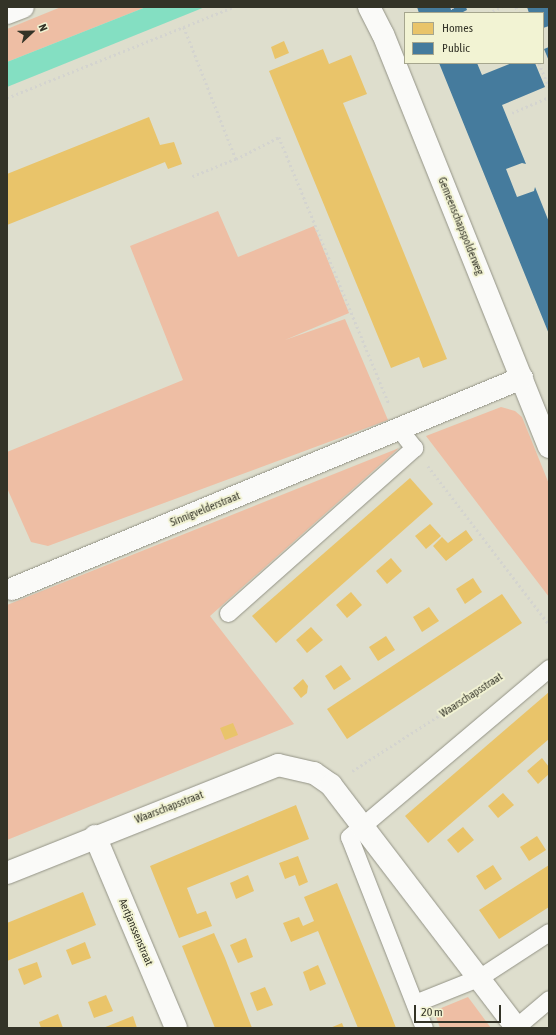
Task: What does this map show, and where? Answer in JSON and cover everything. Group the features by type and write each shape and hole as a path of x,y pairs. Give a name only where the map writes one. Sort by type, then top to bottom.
{"street":[{"path":"7,13 23,7"},
{"name":"Gemeenschapspolderweg","path":"369,7 383,34 549,447"},
{"name":"Sinnigvelderstraat","path":"12,589 522,378"},
{"path":"228,613 414,448 399,429"},
{"path":"424,1028 349,837 549,668"},
{"name":"Waarschapsstraat","path":"7,872 278,765 314,773 332,784 517,1028 549,999"},
{"name":"Aertjanssenstraat","path":"95,836 176,1028"},
{"path":"415,1003 480,978 549,932"}],"path":[{"path":"7,98 233,7"},
{"path":"490,12 502,7"},
{"path":"184,27 236,159"},
{"path":"539,64 549,88"},
{"path":"512,112 549,97"},
{"path":"192,177 236,159 279,137 399,429"},
{"path":"414,448 549,624"},
{"name":"Waarschapsstraat","path":"332,784 503,674"}],"shaded area":[{"path":"61,7 146,7 7,62 7,29"},
{"path":"146,7 205,7 7,87 7,62"},
{"path":"218,211 238,257 314,226 349,313 285,340 345,319 388,420 48,546 31,542 7,488 7,452 183,380 130,246"},
{"path":"501,407 515,411 522,417 549,484 549,597 426,436"},
{"path":"399,448 210,616 294,724 7,840 7,605"},
{"path":"468,997 491,1028 440,1028 434,1011"}],"building: Homes":[{"path":"284,41 289,53 275,59 271,47"},
{"path":"323,49 329,64 351,55 367,94 343,103 447,359 423,368 419,357 391,368 269,71"},
{"path":"149,117 160,145 174,142 182,164 168,169 165,162 7,225 7,174"},
{"path":"410,478 433,504 276,643 252,616"},
{"path":"430,524 441,536 426,549 415,536"},
{"path":"466,530 473,540 446,561 433,546 442,537 448,543"},
{"path":"391,558 402,571 387,584 376,571"},
{"path":"473,578 482,592 465,604 456,589"},
{"path":"351,592 362,605 347,618 336,605"},
{"path":"502,594 522,623 347,739 327,709"},
{"path":"429,607 439,621 422,632 413,617"},
{"path":"311,627 323,640 307,653 296,640"},
{"path":"386,636 395,650 378,661 369,647"},
{"path":"341,665 351,679 334,690 325,676"},
{"path":"303,679 308,686 307,693 301,698 293,688"},
{"path":"549,692 549,739 428,843 405,816"},
{"path":"233,723 238,735 225,740 220,728"},
{"path":"542,758 549,767 549,774 538,784 527,771"},
{"path":"503,793 514,805 498,818 488,806"},
{"path":"296,805 309,839 187,888 197,914 206,911 212,926 179,938 150,866"},
{"path":"463,827 474,840 458,853 447,840"},
{"path":"537,836 546,850 529,861 520,847"},
{"path":"298,856 308,882 299,886 295,875 285,879 279,863"},
{"path":"493,865 502,879 485,890 476,876"},
{"path":"549,865 549,907 499,939 479,910"},
{"path":"248,875 254,891 236,899 230,883"},
{"path":"337,883 396,1028 358,1028 318,931 291,942 283,923 299,917 303,926 314,921 304,897"},
{"path":"83,892 96,925 7,961 7,923"},
{"path":"214,933 252,1028 215,1028 182,946"},
{"path":"246,938 253,957 238,963 230,945"},
{"path":"85,942 91,958 72,965 66,950"},
{"path":"37,962 42,977 24,985 18,969"},
{"path":"318,965 326,984 310,991 303,972"},
{"path":"265,987 273,1005 257,1011 250,993"},
{"path":"106,995 113,1011 94,1018 88,1002"},
{"path":"58,1014 63,1028 41,1028 39,1022"},
{"path":"133,1016 137,1028 103,1028"},
{"path":"342,1023 344,1028 330,1028"}],"building: Public":[{"path":"417,7 466,7 467,10 463,12 419,12"},
{"path":"527,7 549,7 549,26 544,28 544,12 529,12"},
{"path":"549,47 549,61 544,49"},
{"path":"439,64 477,64 482,75 510,64 535,64 545,87 502,105 526,164 522,163 506,169 517,197 534,191 535,187 549,222 549,334"}]}
